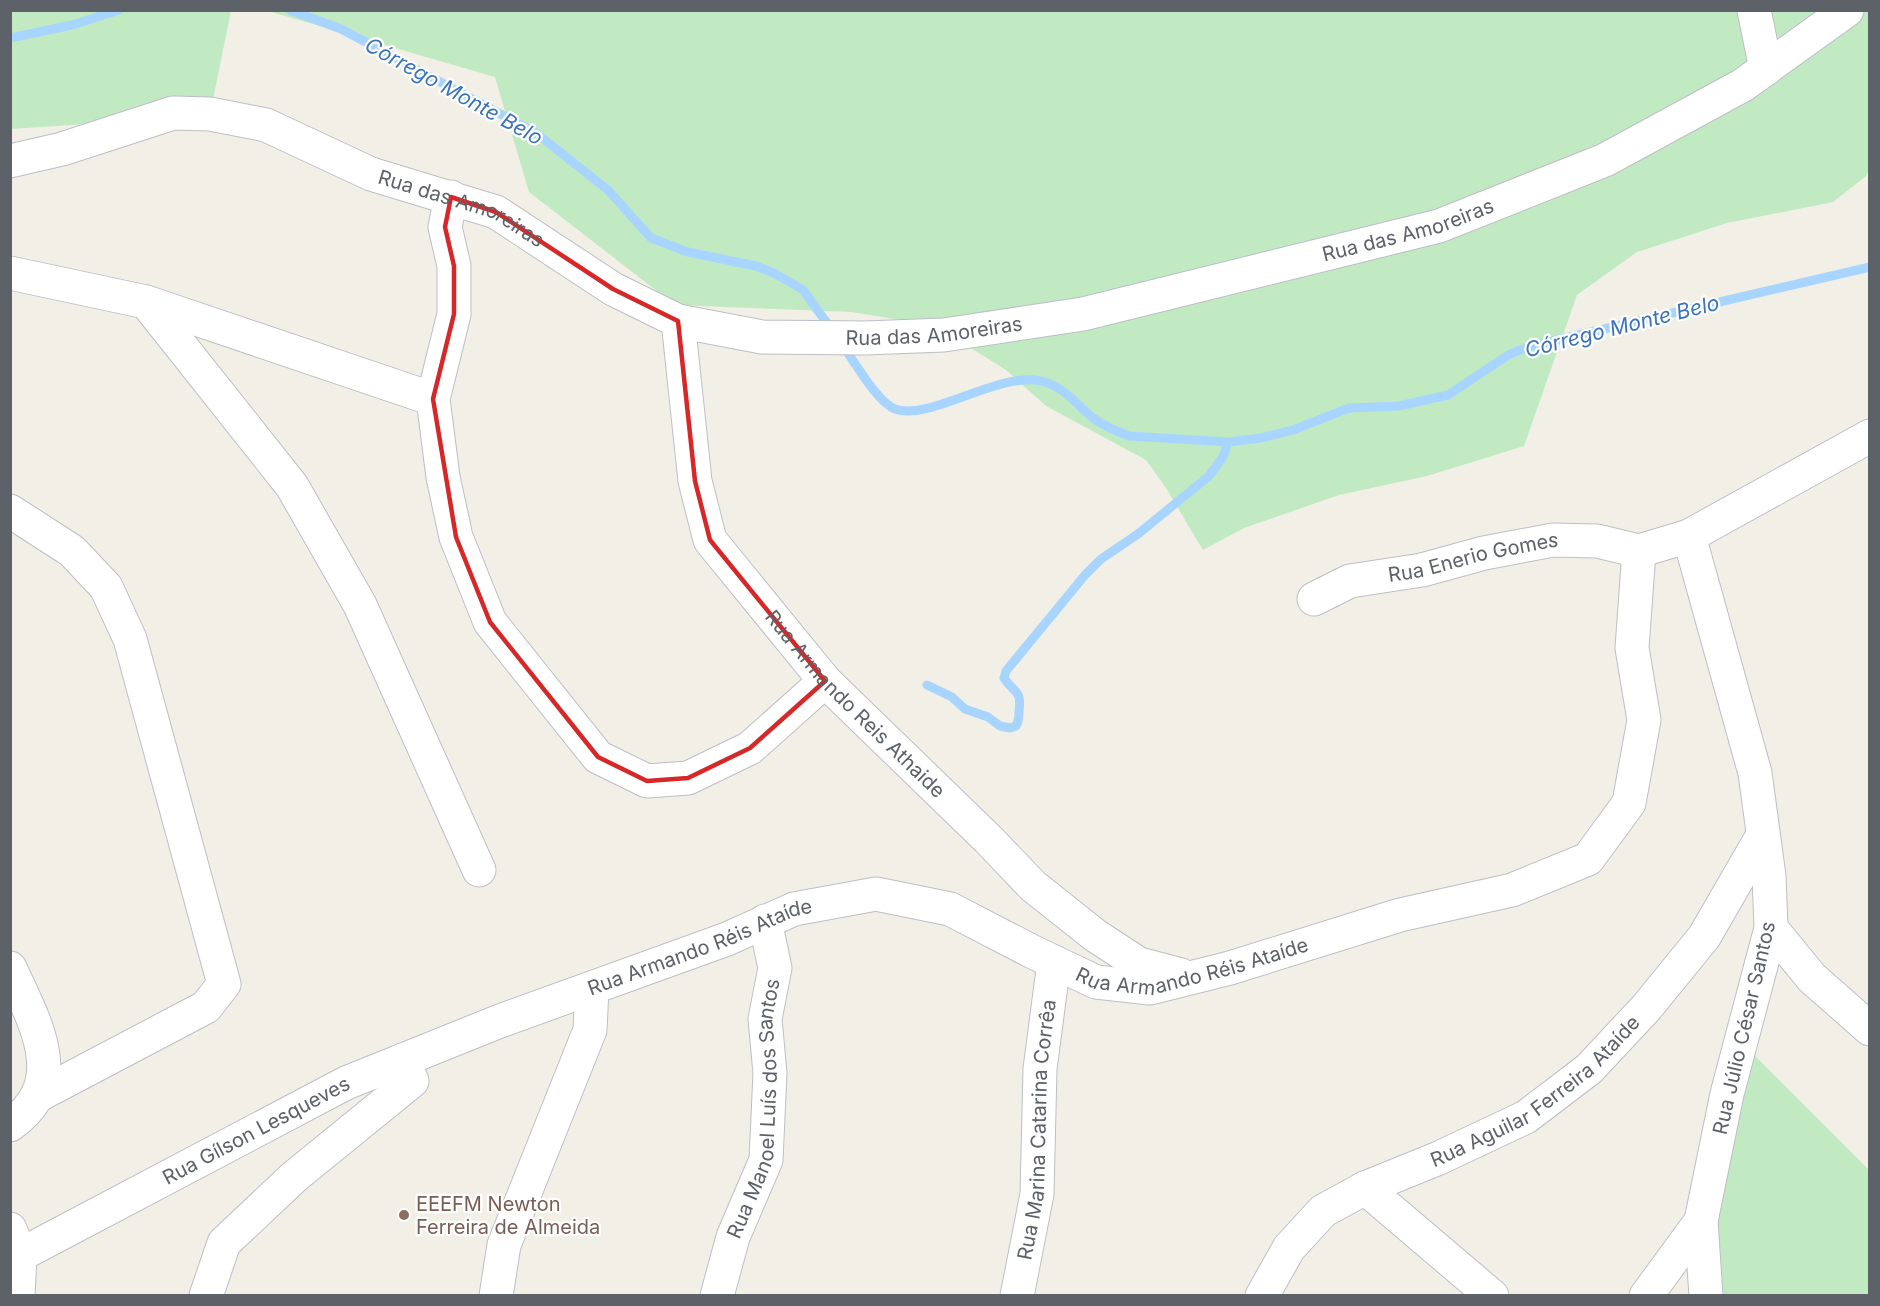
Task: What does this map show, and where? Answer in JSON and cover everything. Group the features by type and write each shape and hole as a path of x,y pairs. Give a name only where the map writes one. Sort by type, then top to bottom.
{"street":[{"path":"1754,10 1766,69"},
{"name":"Rua das Amoreiras","path":"10,161 62,149 173,112 210,114 266,125 371,174 496,212 614,289 678,321 762,337 865,338 944,335 1083,314 1439,226 1605,160 1743,85 1847,10"},
{"path":"451,197 445,227 454,266 454,314 433,399 443,477 456,537 490,622 598,757 646,781 688,778 750,748 825,681"},
{"path":"10,273 146,302 433,399"},
{"path":"146,302 292,486 360,605 479,870"},
{"name":"Rua Armando Reis Athaide","path":"678,321 695,481 710,540 825,681 989,840 1032,886 1096,936 1139,964 1191,978"},
{"path":"1639,551 1689,536 1869,436"},
{"path":"10,511 72,551 106,587 130,639 224,984 206,1007 39,1095 10,1125"},
{"name":"Rua Júlio César Santos","path":"1689,536 1755,772 1769,876 1771,928 1727,1094 1701,1221"},
{"name":"Rua Enerio Gomes","path":"1314,599 1350,581 1422,570 1484,553 1553,540 1597,541 1639,551"},
{"name":"Rua Armando Réis Ataíde","path":"500,1021 727,939 794,909 876,894 950,909 1096,982 1150,988 1301,947 1400,915 1512,890 1588,859 1629,803 1644,720 1632,648 1639,551"},
{"name":"Rua Aguilar Ferreira Ataíde","path":"1262,1296 1289,1248 1323,1211 1365,1188 1439,1158 1526,1117 1589,1069 1647,1008 1704,937 1763,835"},
{"name":"Rua Manoel Luís dos Santos","path":"717,1296 733,1237 766,1160 770,1073 765,1019 775,968 765,921"},
{"path":"1771,928 1812,978 1869,1029"},
{"name":"Rua Marina Catarina Corrêa","path":"1017,1296 1037,1194 1040,1069 1054,962"},
{"path":"10,968 39,1033 45,1063 39,1095"},
{"path":"496,1296 504,1245 590,1030 592,989"},
{"name":"Rua Gílson Lesqueves","path":"15,1242 346,1083 408,1070 500,1021"},
{"path":"206,1296 224,1243 408,1070"},
{"path":"1365,1188 1492,1296"},
{"path":"1646,1296 1701,1221"},
{"path":"1701,1221 1706,1296"},
{"path":"15,1242 18,1296"}],"highlighted area":[{"path":"451,197 496,212 613,289 678,321 695,481 710,540 825,681 750,748 688,778 647,781 598,757 490,622 456,537 433,399 454,314 454,266 445,227"}],"green space":[{"path":"11,11 231,11 211,109 147,120 11,129"},
{"path":"268,11 1869,11 1869,169 1866,176 1833,202 1727,223 1637,252 1577,295 1524,446 1427,476 1339,495 1244,528 1203,550 1166,488 1146,460 1046,406 1006,370 936,326 852,312 675,305 529,192 495,77"},
{"path":"1747,1048 1869,1170 1869,1295 1706,1296"}],"waterway":[{"name":"Córrego Monte Belo","path":"10,38 72,25 119,10"},
{"name":"Córrego Monte Belo","path":"290,10 341,29 536,133 608,190 651,238 688,252 756,266 776,274 803,290 832,330"},
{"name":"Córrego Monte Belo","path":"843,346 874,390 895,409 909,411 926,409 1006,383 1024,380 1041,381 1063,391 1097,421 1129,436 1228,442 1261,438 1293,430 1349,408 1399,406 1448,395 1510,354 1531,346 1870,267"},
{"path":"927,685 952,697 965,709 988,717 1000,726 1010,728 1016,726 1019,717 1019,699 1004,678 1006,671 1085,575 1101,559 1138,534 1209,476 1223,457 1228,442"}],"place":[{"name":"EEEFM Newton Ferreira de Almeida","path":"404,1215"}]}
